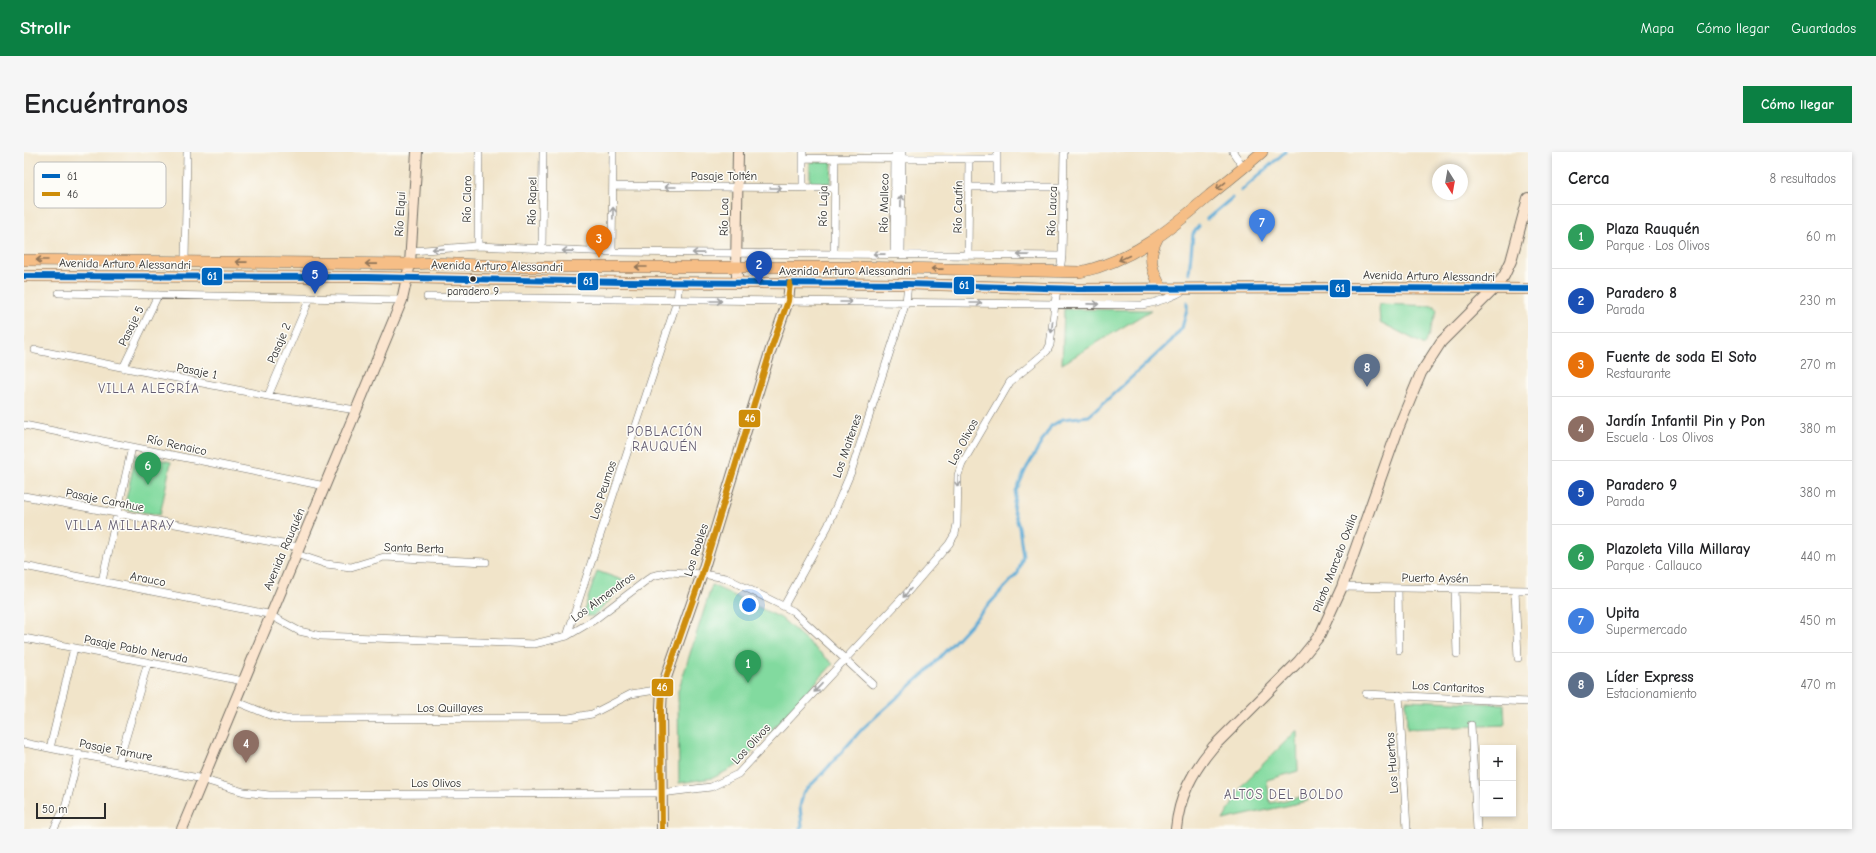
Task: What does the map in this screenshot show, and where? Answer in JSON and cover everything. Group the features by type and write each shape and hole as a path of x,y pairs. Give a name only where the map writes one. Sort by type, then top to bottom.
{"main road":[{"path":"1057,288 1080,272 1119,260 1157,238 1262,152"},
{"path":"1157,238 1152,250 1151,264 1155,277 1162,289"},
{"name":"Avenida Arturo Alessandri","path":"24,260 433,263 528,267 855,267 1080,272"},
{"name":"Avenida Arturo Alessandri","path":"24,276 407,278 908,284 1162,289 1372,288 1528,290"}],"street":[{"path":"185,261 187,152"},
{"name":"Río Elqui","path":"407,278 410,264 417,152"},
{"name":"Río Claro","path":"478,152 478,246"},
{"name":"Río Rapel","path":"542,250 543,152"},
{"path":"612,252 613,152"},
{"name":"Río Loa","path":"738,152 736,268 738,283"},
{"name":"Río Lauca","path":"1060,271 1062,256 1064,152"},
{"path":"1233,152 1244,168"},
{"path":"803,188 803,155 835,158 898,155 969,159 997,156 996,187"},
{"name":"Río Malleco","path":"897,254 898,155"},
{"name":"Río Laja","path":"834,254 835,158"},
{"name":"Río Cautín","path":"968,255 969,159"},
{"name":"Pasaje Toltén","path":"613,186 834,188"},
{"path":"969,187 1064,188"},
{"name":"Piloto Marcelo Oxilia","path":"1176,829 1180,803 1184,792 1203,758 1307,653 1324,626 1342,587 1398,429 1421,373 1442,342 1494,289 1504,276 1511,261 1526,213 1528,198"},
{"name":"Avenida Arturo Alessandri","path":"411,251 478,246 612,252 1062,256"},
{"name":"Avenida Rauquén","path":"182,829 244,681 270,614 402,300 407,278"},
{"name":"Los Peumos","path":"567,636 677,301 679,282"},
{"name":"Los Robles","path":"662,829 662,690 702,574 771,349 788,302 790,283"},
{"name":"Los Maitenes","path":"784,606 828,526 852,472 906,302 908,284"},
{"name":"Los Olivos","path":"203,779 244,792 269,795 661,793 711,787 738,774 846,659 950,544 956,534 958,475 962,464 1010,382 1047,351 1050,345 1057,288"},
{"name":"Avenida Arturo Alessandri","path":"427,297 1142,306 1162,301 1186,289"},
{"path":"59,293 402,300"},
{"name":"Pasaje 5","path":"123,368 158,295"},
{"name":"Pasaje 2","path":"268,396 310,298"},
{"name":"Pasaje 1","path":"35,350 268,396 356,410"},
{"name":"Río Renaico","path":"24,425 325,486"},
{"path":"102,581 132,447"},
{"name":"Pasaje Carahue","path":"24,496 117,513 298,550"},
{"name":"Santa Berta","path":"298,550 326,564 351,567 384,557 486,562"},
{"name":"Arauco","path":"24,566 270,614"},
{"name":"Los Almendros","path":"270,614 299,631 321,636 534,644 567,636 594,620 652,576 670,572 702,574 726,578 793,611 872,684"},
{"name":"Puerto Aysén","path":"1342,587 1528,590"},
{"path":"1398,588 1399,650"},
{"path":"1455,589 1457,654"},
{"path":"1515,590 1518,658"},
{"name":"Pasaje Pablo Neruda","path":"24,638 244,681"},
{"path":"50,748 74,648"},
{"path":"119,761 148,662"},
{"name":"Los Quillayes","path":"235,701 272,716 292,719 569,718 592,714 631,694 662,690"},
{"name":"Los Cantaritos","path":"1366,694 1528,702"},
{"name":"Los Huertos","path":"1399,695 1407,829"},
{"path":"1471,725 1477,829"},
{"name":"Pasaje Tamure","path":"24,743 203,779"},
{"path":"54,829 66,805 79,754"}],"green space":[{"path":"810,162 832,162 831,183 810,183"},
{"path":"1380,304 1435,306 1437,311 1425,345 1380,322"},
{"path":"1064,309 1151,310 1062,364"},
{"path":"136,454 171,462 160,515 124,509"},
{"path":"597,571 628,582 594,616 587,616 584,610"},
{"path":"712,585 781,618 833,664 740,764 713,778 679,783 678,691"},
{"path":"1406,700 1504,704 1505,725 1407,729"},
{"path":"1297,730 1298,771 1267,780 1270,803 1307,796 1308,801 1223,820 1244,783"}],"waterway":[{"path":"1241,191 1285,152"},
{"path":"1207,219 1232,198"},
{"path":"1189,273 1193,234 1199,226"},
{"path":"800,829 802,826 800,807 803,793 863,728 927,671 1018,573 1023,556 1019,527 1013,509 1016,491 1026,469 1051,426 1063,419 1089,416 1108,399 1171,341 1182,328 1187,309 1187,302"}],"transit line":[{"name":"61","path":"24,276 366,277 624,282 908,284 1078,289 1528,289"},
{"name":"46","path":"662,829 662,689 702,574 771,349 788,301 790,283"}],"place":[{"name":"Upita","path":"1262,242"},
{"name":"Fuente de soda El Soto","path":"599,258"},
{"name":"paradero 9","path":"473,279"},
{"name":"Paradero 8","path":"759,284"},
{"name":"Paradero 9","path":"315,294"},
{"name":"Líder Express","path":"1367,387"},
{"name":"Plazoleta Villa Millaray","path":"148,485"},
{"name":"Plaza Rauquén","path":"748,683"},
{"name":"Jardín Infantil Pin y Pon","path":"246,763"}],"district":[{"name":"VILLA ALEGRÍA","path":"149,388"},
{"name":"POBLACIÓN RAUQUÉN","path":"665,438"},
{"name":"VILLA MILLARAY","path":"120,525"},
{"name":"ALTOS DEL BOLDO","path":"1284,794"}]}
